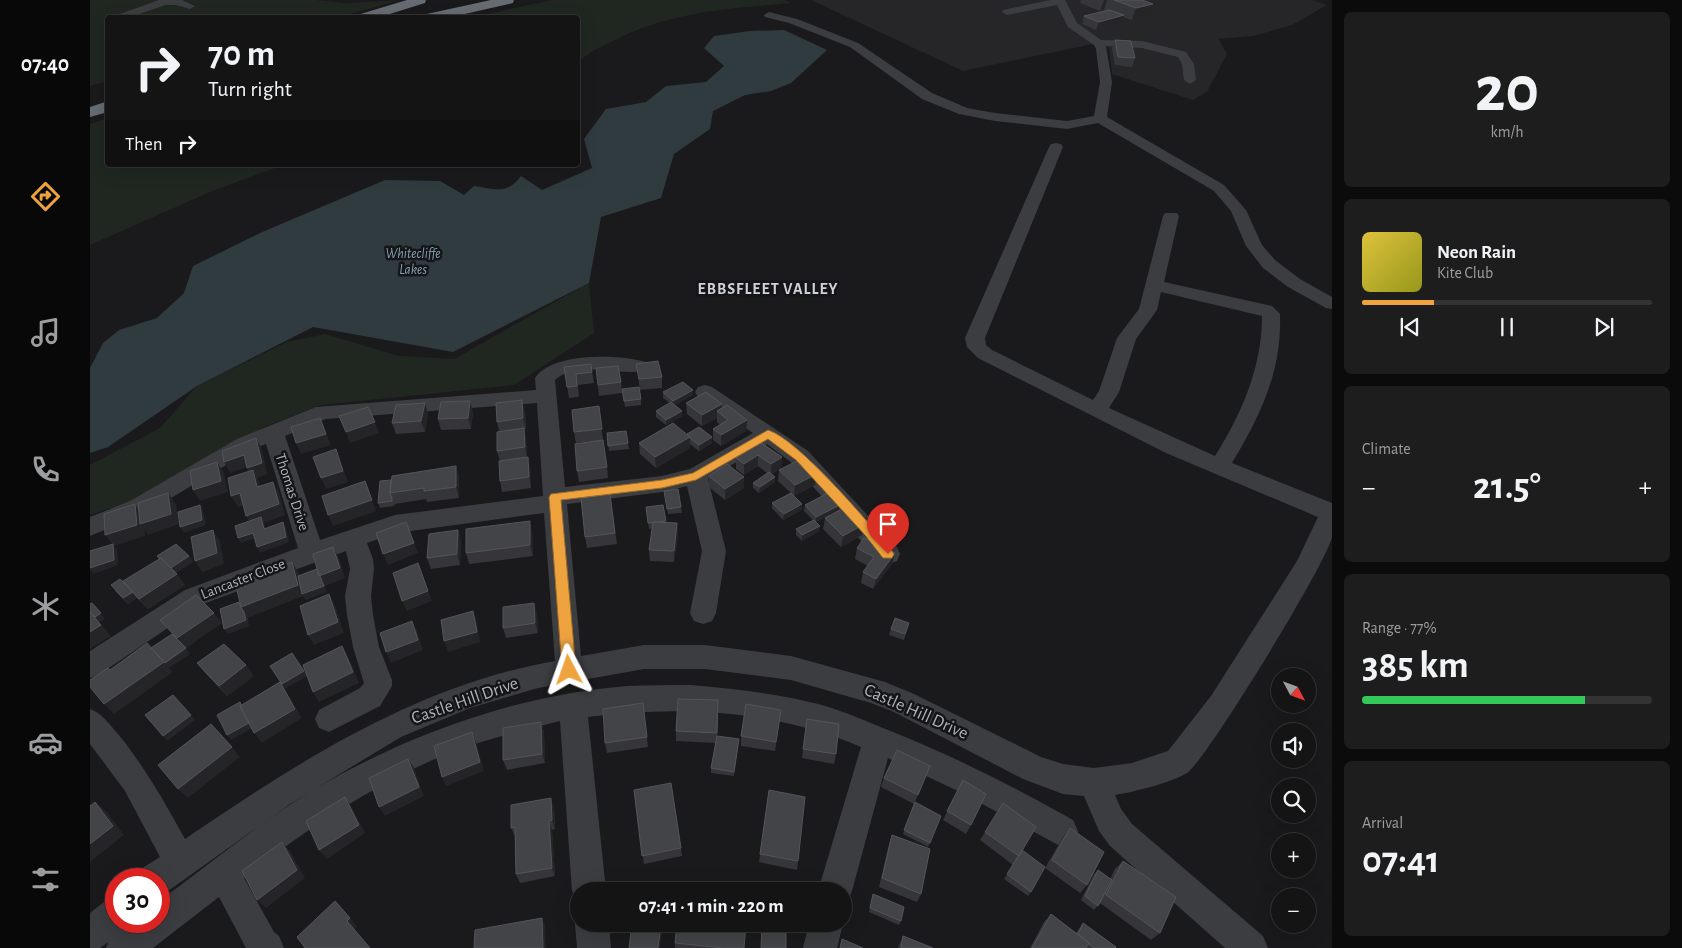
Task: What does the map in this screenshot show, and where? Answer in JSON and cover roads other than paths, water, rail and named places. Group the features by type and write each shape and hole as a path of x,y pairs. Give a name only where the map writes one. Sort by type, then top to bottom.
{"highway":[{"path":"372,15 420,0"},
{"path":"406,15 454,0"},
{"path":"440,15 508,0"},
{"path":"90,99 105,95"},
{"path":"90,112 105,107"}],"street":[{"path":"1007,12 1060,0 1072,25 1098,43 1102,49 1103,75 1106,82 1100,119"},
{"path":"123,15 165,1 190,6"},
{"path":"769,15 795,22 854,44 927,96 964,111 995,117 1066,125 1100,119 1219,188 1238,210 1254,246 1269,264 1294,282 1332,304"},
{"path":"1098,43 1129,43 1167,50 1182,55 1188,64 1190,80"},
{"path":"1056,147 975,342 976,347 985,354 1174,448 1332,513"},
{"path":"1097,410 1109,392 1127,338 1148,310 1171,216"},
{"path":"1154,285 1255,306 1271,314 1271,342 1266,365 1248,416 1219,466"},
{"path":"569,670 546,387 552,372 567,366 587,364 639,366"},
{"name":"Thomas Drive","path":"90,526 138,507 220,457 273,431 323,412 546,387"},
{"path":"704,392 800,457 888,554"},
{"name":"Thomas Drive","path":"273,431 312,553"},
{"name":"Lancaster Close","path":"90,666 194,597 353,538 395,524 662,484 696,476 768,434"},
{"path":"696,476 714,551 704,612"},
{"name":"Castle Hill Drive","path":"170,870 279,793 391,728 466,697 538,676 644,657 705,657 791,668 875,691 904,703 1034,769 1064,779 1094,783 1132,778 1178,762 1221,705 1302,574 1332,513"},
{"path":"329,719 370,697 378,686 378,680 366,647 360,615 358,596 362,559 353,538"},
{"path":"123,948 324,801 395,762 462,734 506,720 573,706 660,698 742,702 787,709 818,717 954,772 1062,831"},
{"path":"573,706 588,882"},
{"path":"90,722 131,774 167,868"},
{"path":"838,882 878,740"},
{"path":"1094,783 1113,824 1121,835 1238,944"},
{"path":"224,874 262,944 267,948"},
{"path":"90,915 105,908"},
{"path":"90,935 105,923"},
{"path":"593,932 594,948"},
{"path":"820,948 824,932"}],"water":[{"name":"Whitecliffe Lakes","path":"784,30 827,50 791,83 771,91 745,95 713,111 710,129 674,154 661,198 601,217 589,283 453,352 313,327 197,386 108,447 90,453 90,368 103,343 119,330 157,318 184,293 193,266 260,233 385,180 440,181 464,195 474,186 494,189 506,188 516,182 521,176 542,190 592,168 584,139 606,109 646,102 666,86 706,82 724,66 704,48 714,36 750,31"}],"district":[{"name":"EBBSFLEET VALLEY","path":"768,289"}]}
